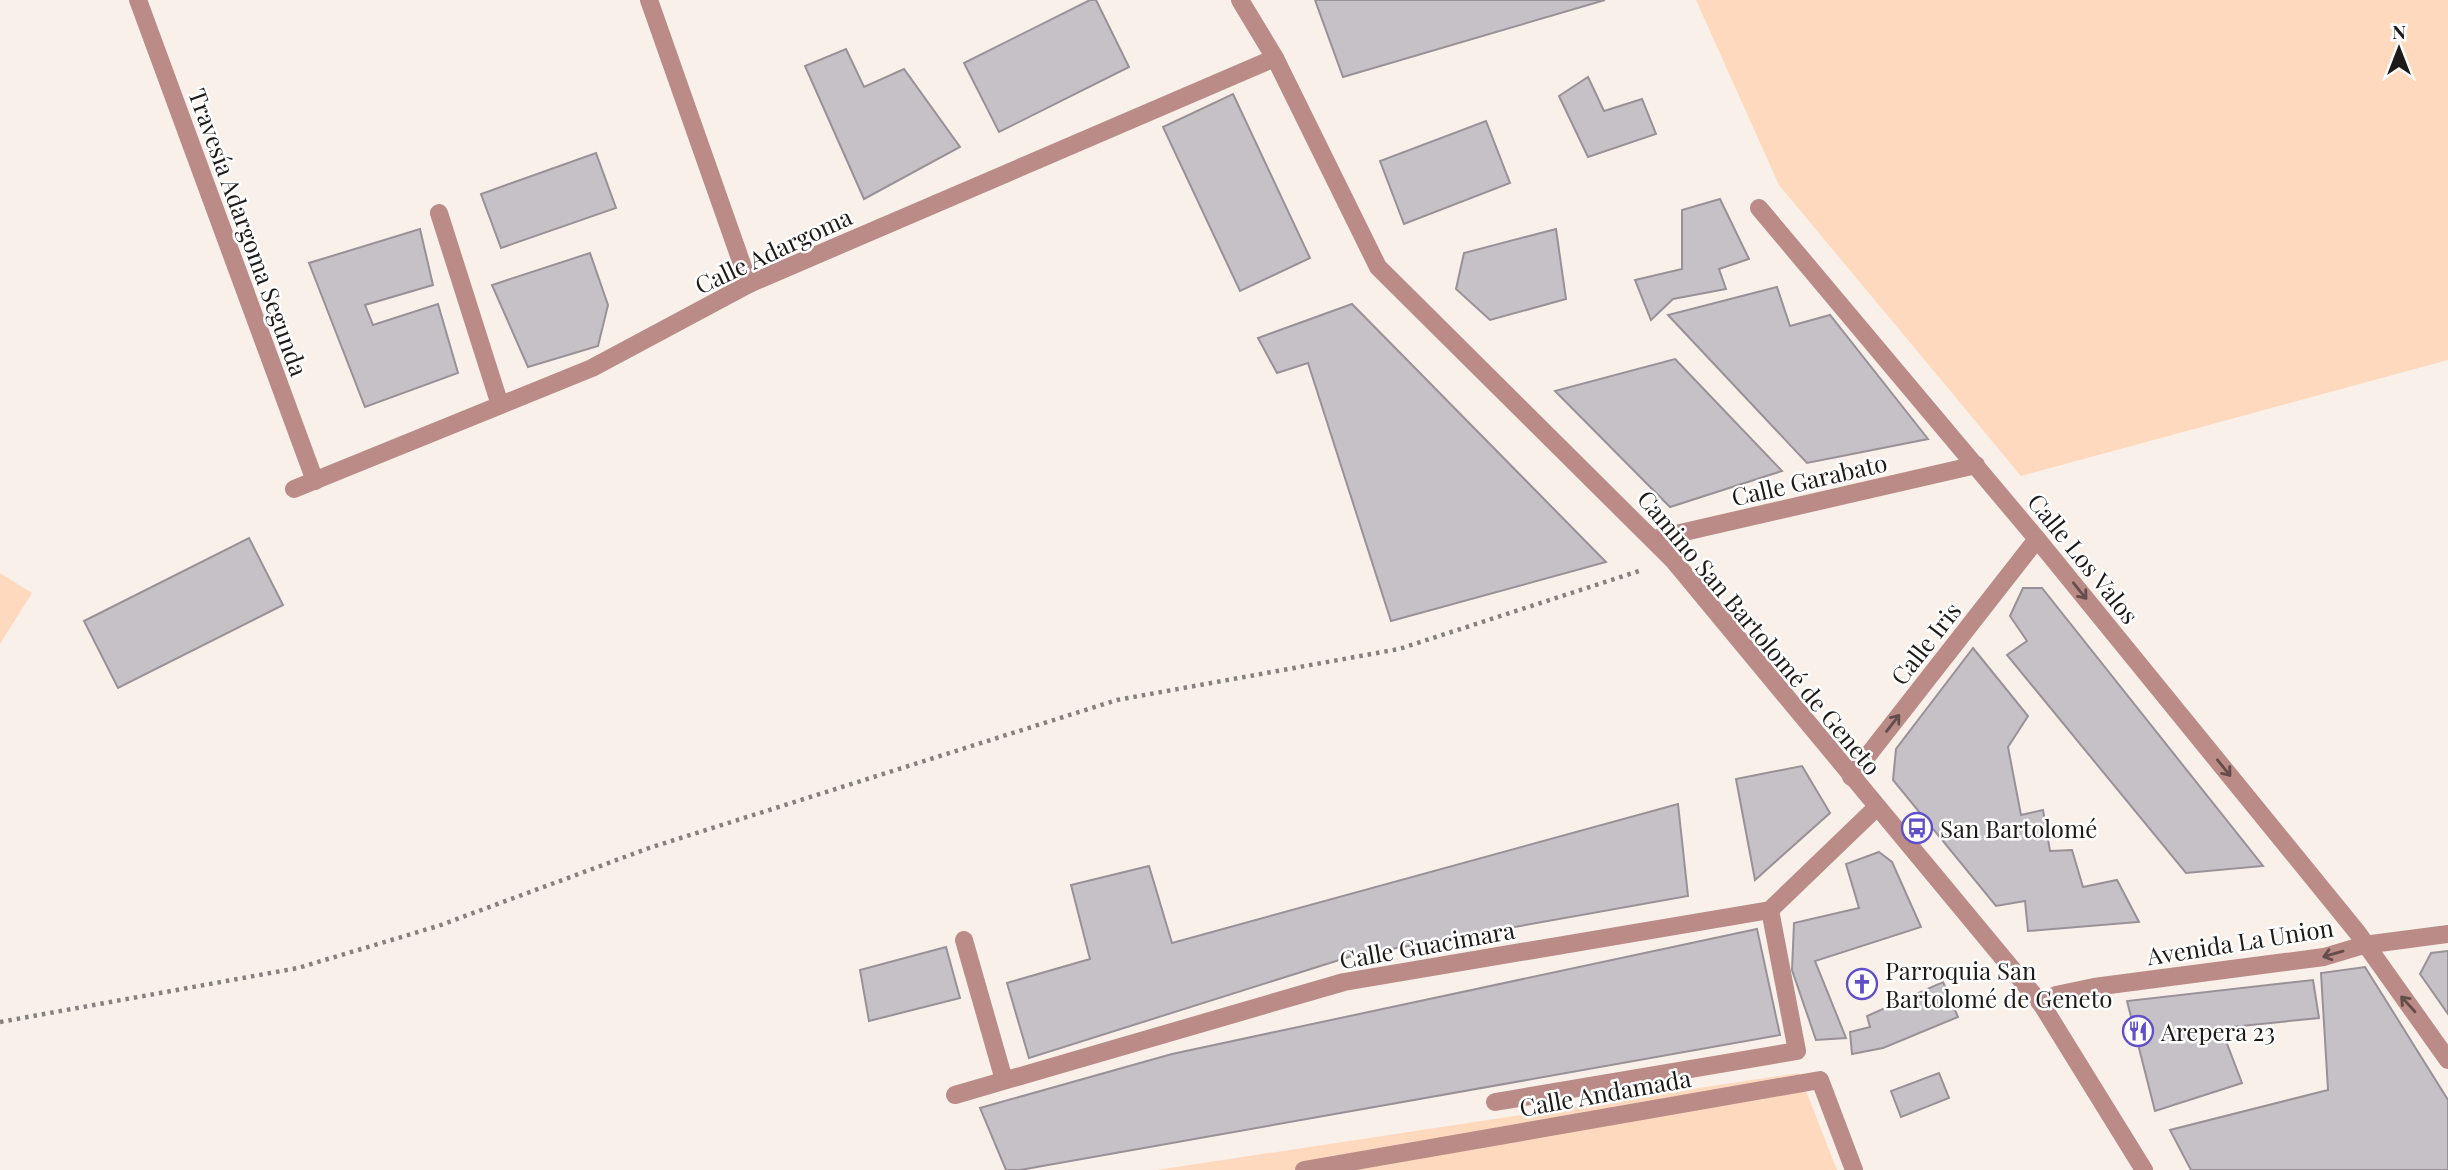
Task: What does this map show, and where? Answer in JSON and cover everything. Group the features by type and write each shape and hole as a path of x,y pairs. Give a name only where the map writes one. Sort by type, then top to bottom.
{"street":[{"name":"Travesía Adargoma Segunda","path":"138,0 315,481"},
{"path":"649,0 749,284"},
{"name":"Camino San Bartolomé de Geneto","path":"1240,0 1275,58 1378,267 1654,538 1673,560 2042,1005 2144,1170"},
{"name":"Calle Adargoma","path":"294,489 592,368 749,284 1275,58"},
{"name":"Calle Los Valos","path":"1759,208 2037,538 2357,932 2448,1059"},
{"path":"439,213 499,405"},
{"name":"Calle Garabato","path":"1654,538 1976,465"},
{"name":"Calle Iris","path":"1851,777 2037,538"},
{"path":"1495,1102 1797,1051 1770,910 1877,807"},
{"name":"Calle Guacimara","path":"955,1094 1344,982 1770,910"},
{"name":"Avenida La Union","path":"2042,1005 2056,995 2094,987 2324,957 2364,945 2448,934"},
{"path":"964,940 1004,1080"},
{"name":"Calle Andamada","path":"1304,1170 1375,1163 1820,1080 1854,1170"}],"path":[{"path":"0,1022 298,968 438,926 649,848 1117,700 1399,649 1673,560"}],"shaded area":[{"path":"1696,0 2448,0 2448,360 2021,476 1779,185"},
{"path":"0,573 32,593 0,644"},
{"path":"1799,1073 1837,1170 1157,1170"}],"building":[{"path":"1090,0 1096,0 1129,67 999,132 964,63"},
{"path":"1315,0 1605,0 1343,77"},
{"path":"846,49 864,87 904,69 960,147 864,199 805,66"},
{"path":"1588,77 1604,111 1642,99 1656,134 1588,157 1559,96"},
{"path":"1233,94 1310,258 1240,291 1163,127"},
{"path":"1486,121 1510,183 1404,224 1380,161"},
{"path":"596,153 616,208 501,248 481,194"},
{"path":"1720,199 1749,259 1719,269 1726,289 1673,299 1651,320 1635,280 1682,269 1682,210"},
{"path":"420,229 433,285 365,305 373,325 438,304 458,373 365,407 309,263"},
{"path":"1556,229 1566,299 1490,320 1456,289 1464,253"},
{"path":"590,253 608,305 598,346 528,367 492,285"},
{"path":"1777,287 1790,326 1830,315 1928,439 1807,463 1668,315"},
{"path":"1352,304 1606,562 1391,621 1308,363 1277,373 1258,338"},
{"path":"1675,359 1782,471 1670,507 1555,391"},
{"path":"249,538 283,605 118,688 84,621"},
{"path":"2023,588 2042,588 2263,866 2186,873 2007,655 2027,641 2010,616"},
{"path":"1973,648 2028,716 2008,747 2021,815 2043,810 2050,851 2072,850 2083,887 2117,880 2139,922 2028,931 2025,901 1996,906 1893,780 1896,749"},
{"path":"1802,766 1830,813 1755,880 1736,779"},
{"path":"1678,804 1688,896 1352,956 1029,1058 1007,983 1090,959 1071,885 1149,866 1172,943"},
{"path":"1879,852 1892,862 1921,927 1815,961 1846,1038 1816,1040 1792,970 1794,923 1859,908 1846,864"},
{"path":"1757,929 1780,1035 1020,1170 1006,1170 980,1108 1172,1054"},
{"path":"946,947 960,998 869,1021 860,970"},
{"path":"2448,951 2448,1014 2420,974 2431,953"},
{"path":"2365,967 2448,1100 2448,1170 2191,1170 2170,1130 2328,1090 2321,973"},
{"path":"2313,980 2319,1018 2221,1028 2242,1083 2155,1111 2127,1001"},
{"path":"1943,982 1958,1017 1883,1048 1852,1054 1850,1032 1870,1027 1867,1016"},
{"path":"1939,1073 1949,1098 1901,1117 1891,1091"}],"place":[{"name":"San Bartolomé","path":"1917,828"},
{"name":"Parroquia San Bartolomé de Geneto","path":"1862,984"},
{"name":"Arepera 23","path":"2138,1031"}]}
